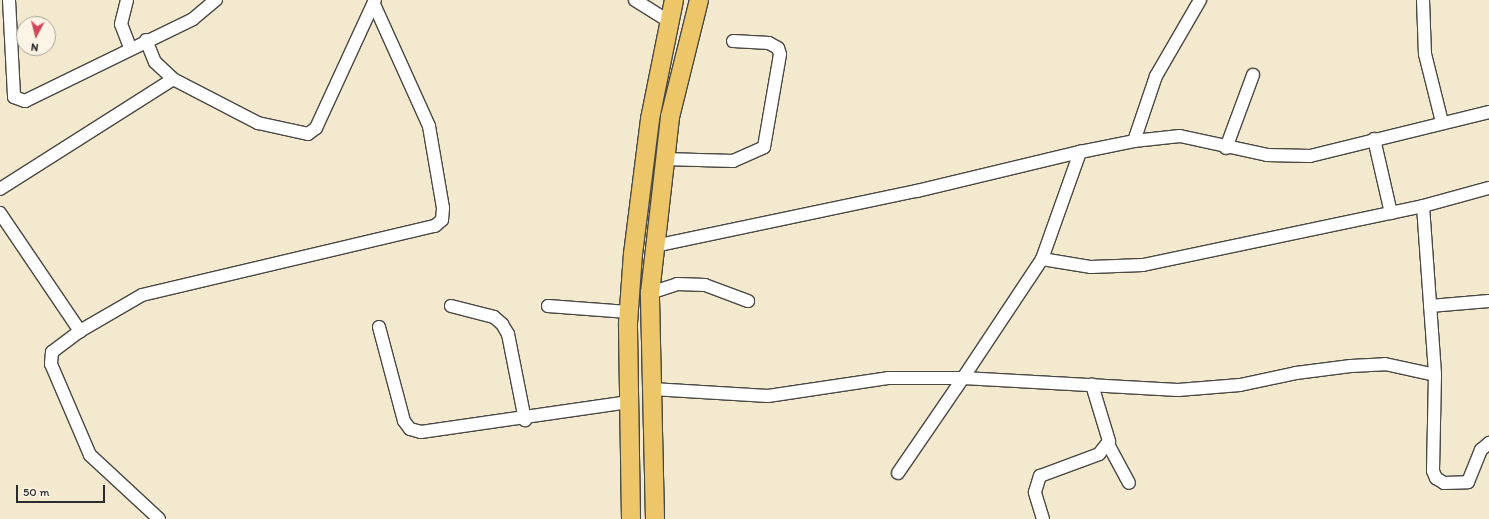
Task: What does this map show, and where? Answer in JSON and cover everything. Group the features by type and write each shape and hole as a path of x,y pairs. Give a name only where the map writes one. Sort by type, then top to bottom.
{"highway":[{"path":"631,519 628,312 640,182 674,0"},
{"path":"655,519 650,293 664,159 670,117 699,0"}],"street":[{"path":"9,0 14,97 25,101 146,40 206,12 216,0"},
{"path":"127,0 121,24 130,48"},
{"path":"635,0 670,22"},
{"path":"1134,141 1156,76 1200,0"},
{"path":"1423,0 1425,54 1442,122"},
{"path":"146,40 155,62 173,79 258,123 308,134 316,128 374,2"},
{"path":"159,519 90,455 51,364 52,352 80,331 87,330 130,299 420,230 442,220 443,208 429,126 374,2"},
{"path":"664,159 733,161 764,147 780,54 778,48 769,43 734,41"},
{"path":"1226,148 1253,75"},
{"path":"0,190 173,79"},
{"path":"655,246 1134,141 1180,136 1226,148 1267,155 1310,156 1442,122 1489,112"},
{"path":"1374,139 1391,213"},
{"path":"898,473 1042,259 1080,152"},
{"path":"1042,259 1091,267 1142,265 1423,206 1489,188"},
{"path":"1423,206 1435,375 1433,471 1436,478 1444,483 1468,482 1480,450 1489,443"},
{"path":"0,213 80,331"},
{"path":"650,293 677,284 705,286 748,301"},
{"path":"1430,306 1489,301"},
{"path":"451,306 494,317 502,324 508,334 525,420"},
{"path":"548,306 628,312"},
{"path":"379,327 404,421 410,429 421,432 525,420 629,402"},
{"path":"652,389 768,396 888,378 963,378 1092,385 1209,389 1323,368 1385,364 1435,375"},
{"path":"1092,385 1108,444 1129,483"},
{"path":"1043,519 1035,492 1040,476 1099,454 1108,444"}]}
